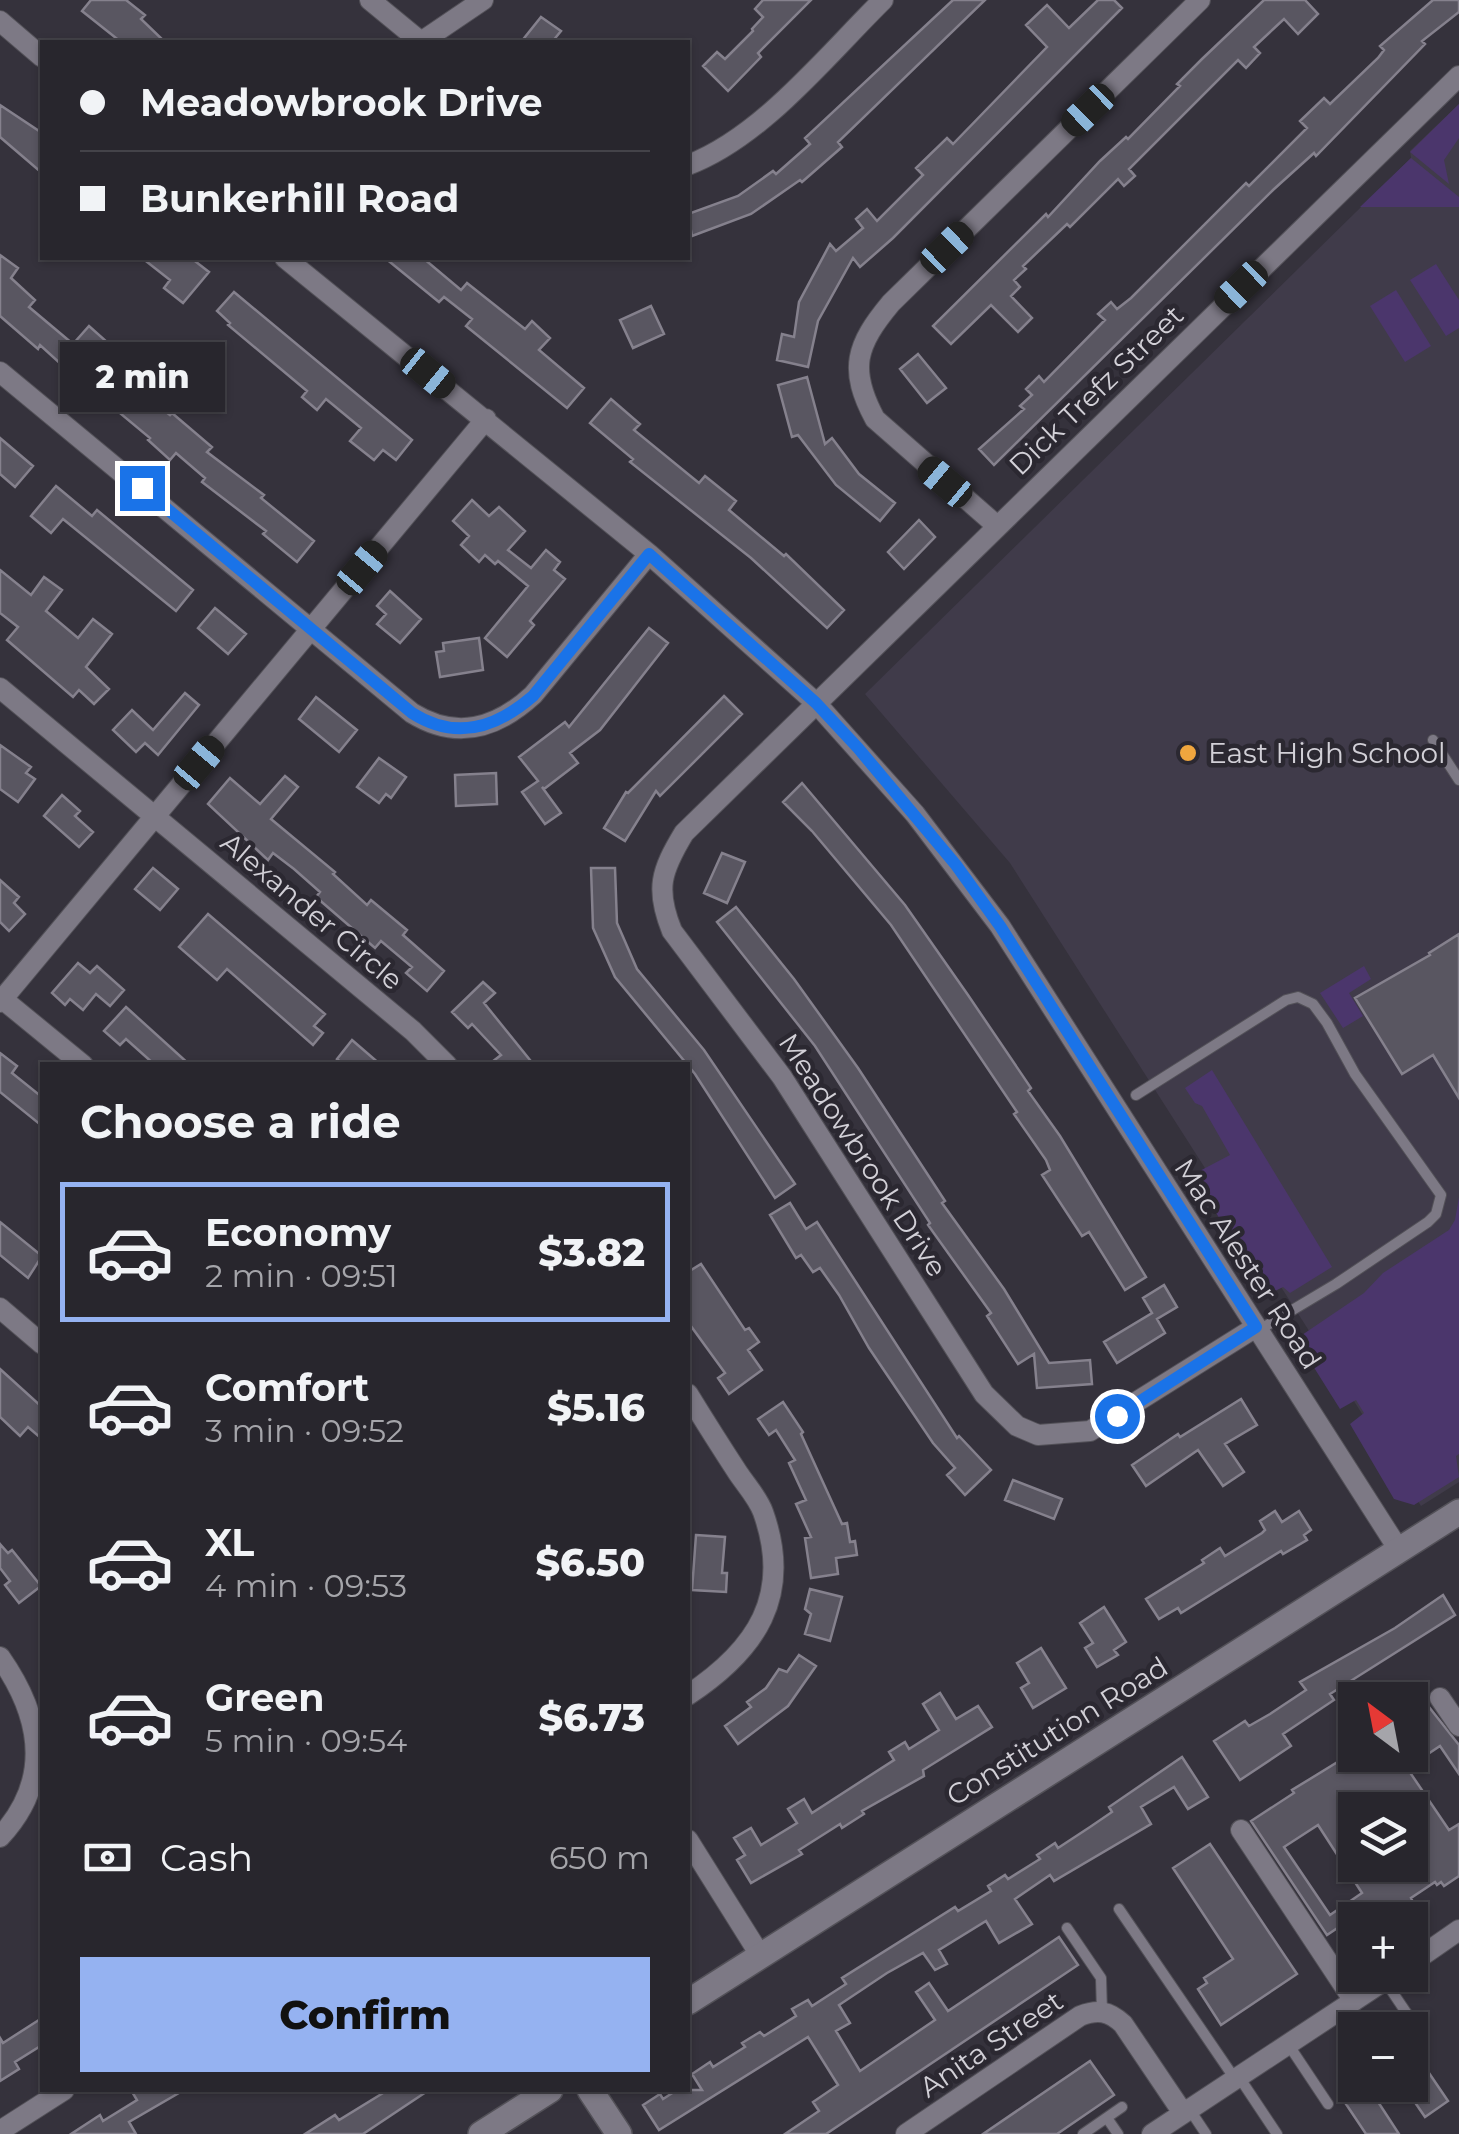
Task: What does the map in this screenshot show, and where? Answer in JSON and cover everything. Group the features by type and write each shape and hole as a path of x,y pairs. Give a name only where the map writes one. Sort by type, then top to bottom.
{"street":[{"path":"370,0 419,40"},
{"path":"424,40 483,0"},
{"path":"690,164 710,157 756,126 883,0"},
{"path":"996,525 875,419 864,398 858,372 860,352 870,328 891,303 1200,0"},
{"path":"0,21 40,55"},
{"name":"Dick Trefz Street","path":"816,703 1459,76"},
{"name":"Mac Alester Road","path":"287,260 649,554 816,703 916,814 1000,926 1398,1550"},
{"path":"0,372 412,713 445,729 466,730 513,713 533,696 649,554"},
{"path":"78,1062 1,999 486,419"},
{"name":"Alexander Circle","path":"0,688 414,1030 444,1062"},
{"name":"Meadowbrook Drive","path":"816,703 684,833 663,872 664,912 685,952 782,1076 984,1394 1001,1414 1038,1435 1090,1431 1257,1329"},
{"path":"0,1308 40,1342"},
{"path":"690,1397 762,1509 774,1564 767,1610 756,1635 716,1676 690,1693"},
{"name":"Constitution Road","path":"690,2001 1459,1512"},
{"path":"0,1657 31,1715 37,1760 26,1802 0,1838"},
{"path":"1440,1698 1459,1726"},
{"path":"1241,1830 1346,2006"},
{"path":"690,1843 760,1955"},
{"path":"1428,1952 1459,1930"},
{"path":"1152,2134 1368,1992"},
{"path":"1106,2012 1123,2024 1186,2111"},
{"name":"Anita Street","path":"906,2134 1080,2016 1106,2012"},
{"path":"0,2130 61,2092"},
{"path":"481,2134 547,2092"},
{"path":"591,2092 619,2134"}],"lane":[{"path":"1433,740 1459,780"},
{"path":"1136,1095 1286,1000 1298,997 1312,1004 1327,1024 1355,1074 1441,1195 1441,1204 1428,1222 1336,1284 1257,1329"},
{"path":"1119,1909 1277,2134"},
{"path":"1067,1928 1101,1978 1106,2012"},
{"path":"1346,2006 1348,2012"},
{"path":"1288,2044 1328,2104"},
{"path":"1083,2134 1122,2107"},
{"path":"1186,2111 1206,2134"},
{"path":"1107,2118 1118,2134"}],"shaded area":[{"name":"East High School","path":"1459,104 1459,1482 1421,1506 1010,863 865,694 1411,158 1410,151"},
{"path":"1459,104 1459,138 1444,160 1449,184 1410,152"},
{"path":"1411,158 1459,197 1459,207 1360,207"},
{"path":"1436,264 1459,300 1459,328 1446,336 1410,280"},
{"path":"1396,290 1431,346 1405,362 1370,306"},
{"path":"1364,966 1371,979 1349,993 1363,1016 1343,1028 1320,993"},
{"path":"1212,1070 1332,1267 1290,1293 1283,1287 1273,1292 1263,1287 1192,1175 1230,1155 1202,1106 1195,1103 1185,1088"},
{"path":"1459,1197 1459,1477 1414,1505 1394,1499 1350,1424 1364,1413 1356,1400 1340,1409 1299,1337 1364,1293 1383,1273 1449,1230"}],"building":[{"path":"91,0 126,0 145,15 141,19 163,40 118,40 82,11"},
{"path":"763,0 811,0 758,53 761,57 728,91 703,66 717,52 725,59 753,31 763,17 755,9"},
{"path":"953,0 985,0 838,142 842,147 802,182 751,214 692,236 690,213 738,196 773,171 776,174 810,144 805,138"},
{"path":"1098,0 1114,0 1122,8 893,238 860,267 853,258 818,321 808,367 777,360 782,334 794,337 799,302 830,244 836,251 863,228 856,219 867,209 877,221 923,175 916,168 947,138 953,144 1047,47 1026,25 1047,5 1069,28"},
{"path":"1264,0 1305,0 1318,14 1298,34 1284,19 1254,47 1260,53 1246,68 1238,60 1129,169 1135,176 1124,186 1118,179 1023,266 1026,269 1014,280 1020,287 1011,296 1032,318 1018,332 991,305 951,344 933,326 1046,214 1048,217 1100,161 1128,139 1180,86 1177,84"},
{"path":"1433,0 1459,0 1459,12 1422,41 1425,44 1316,156 1314,153 1273,190 994,465 979,449 1024,409 1020,406 1032,395 1026,389 1039,376 1044,382 1105,320 1098,314 1111,302 1117,309 1131,298 1307,128 1300,121 1324,98 1330,104 1378,58 1384,50 1380,46"},
{"path":"541,17 561,31 554,40 523,40"},
{"path":"0,105 40,132 40,171 0,137"},
{"path":"0,255 18,268 11,278 35,300 29,307 73,344 89,326 116,350 104,364 172,413 212,447 207,452 264,495 261,498 314,541 297,562 263,534 266,531 202,482 205,478 176,453 170,460 115,409 119,405 89,381 84,385 0,316"},
{"path":"145,260 194,260 209,272 183,303 164,288 170,280"},
{"path":"387,260 425,260 461,290 467,283 525,329 532,321 550,338 539,350 584,388 567,408 466,326 472,319 444,297 439,302"},
{"path":"234,292 412,440 396,460 383,450 374,460 350,441 361,428 326,399 317,410 302,397 307,391 228,325 217,311"},
{"path":"651,306 664,334 633,348 620,320"},
{"path":"918,354 946,388 927,403 900,369"},
{"path":"807,377 825,444 832,438 859,474 895,503 880,521 836,485 798,435 792,437 778,385"},
{"path":"611,399 640,424 634,430 699,483 705,476 736,501 729,510 786,554 844,610 827,628 751,558 630,462 633,459 590,423"},
{"path":"0,438 33,466 15,487 0,474"},
{"path":"56,486 92,516 97,510 193,590 176,611 63,519 51,533 31,516"},
{"path":"472,500 489,516 499,507 525,531 508,550 531,568 546,550 560,562 554,570 565,579 530,621 534,625 507,657 485,638 528,586 498,561 495,564 485,555 479,562 461,545 469,536 453,521"},
{"path":"919,520 935,537 904,569 888,552"},
{"path":"0,570 31,595 44,577 62,590 46,611 78,638 93,619 112,634 86,667 109,689 94,704 79,690 73,697 7,640 18,627 0,613"},
{"path":"390,591 421,619 400,643 377,624 386,614 377,606"},
{"path":"215,608 246,634 228,654 198,628"},
{"path":"649,628 668,643 600,730 570,753 578,763 542,787 561,813 545,824 522,792 538,781 519,757 565,722 569,727"},
{"path":"479,638 483,670 440,677 436,652 444,651 443,643"},
{"path":"185,693 199,705 158,755 145,743 136,752 113,730 132,710 153,730"},
{"path":"724,696 742,714 660,796 656,791 625,841 604,828 626,792"},
{"path":"316,697 357,730 339,752 299,719"},
{"path":"0,745 31,767 26,773 35,779 18,802 0,789"},
{"path":"379,758 406,777 391,798 386,794 379,803 357,787"},
{"path":"496,773 497,804 456,806 455,775"},
{"path":"285,776 298,787 271,819 335,872 367,905 371,900 407,930 403,935 444,971 427,991 406,973 412,967 381,941 375,948 316,897 320,892 294,869 273,853 268,860 208,804 230,778 260,804"},
{"path":"802,783 905,905 968,995 1031,1088 1028,1091 1146,1277 1125,1290 1089,1232 1082,1236 1042,1175 1050,1170 1014,1114 1017,1112 891,925 783,802"},
{"path":"62,795 80,811 75,816 93,832 79,847 44,816"},
{"path":"722,853 745,862 727,903 704,893"},
{"path":"153,868 178,889 160,910 135,889"},
{"path":"591,868 615,868 617,923 637,969 704,1050 795,1184 775,1198 690,1068 690,1062 685,1062 615,977 593,928"},
{"path":"0,880 19,897 14,903 25,914 9,931 0,922"},
{"path":"736,907 858,1068 1049,1363 1090,1360 1092,1384 1037,1388 1034,1354 1018,1364 987,1316 991,1313 928,1225 815,1046 717,922"},
{"path":"208,914 325,1014 314,1026 323,1033 313,1045 227,969 217,980 179,947"},
{"path":"1459,934 1459,1098 1433,1055 1402,1074 1355,998"},
{"path":"78,963 90,973 97,966 124,990 110,1006 96,994 83,1010 70,999 65,1005 52,993"},
{"path":"483,982 495,993 484,1003 532,1062 492,1062 501,1055 472,1024 468,1028 452,1012"},
{"path":"126,1007 187,1062 152,1062 126,1039 120,1045 104,1031"},
{"path":"352,1040 378,1062 340,1062 337,1059"},
{"path":"0,1053 17,1066 12,1073 40,1095 40,1124 0,1092"},
{"path":"790,1203 806,1229 817,1222 957,1438 991,1470 965,1495 947,1475 955,1468 933,1443 869,1348 839,1295 820,1268 813,1272 801,1255 796,1258 770,1215"},
{"path":"0,1222 40,1254 40,1259 28,1278 0,1255"},
{"path":"701,1264 745,1330 749,1328 759,1342 748,1350 762,1370 729,1394 718,1378 725,1373 690,1325 690,1271"},
{"path":"1164,1285 1177,1307 1157,1319 1165,1333 1117,1363 1104,1342 1152,1313 1143,1298"},
{"path":"0,1369 40,1405 40,1437 28,1427 20,1436 0,1417"},
{"path":"1241,1399 1257,1425 1225,1444 1244,1472 1223,1486 1198,1450 1146,1486 1132,1465"},
{"path":"783,1402 803,1432 842,1524 847,1523 850,1542 855,1541 857,1555 836,1558 838,1574 811,1578 805,1538 811,1537 796,1504 806,1500 789,1463 795,1460 776,1430 769,1435 758,1419"},
{"path":"1013,1480 1062,1499 1054,1519 1005,1500"},
{"path":"1275,1511 1282,1522 1299,1511 1311,1530 1304,1535 1307,1540 1283,1554 1281,1551 1181,1613 1178,1608 1159,1619 1146,1599 1204,1563 1202,1560 1220,1548 1225,1556 1262,1533 1265,1530 1260,1521"},
{"path":"696,1535 725,1537 722,1573 727,1573 726,1592 692,1590"},
{"path":"0,1544 8,1553 12,1550 40,1587 19,1603 5,1585 10,1581 0,1568"},
{"path":"810,1589 842,1597 830,1641 805,1634 811,1614 805,1609"},
{"path":"1443,1595 1455,1615 1349,1682 1338,1682 1338,1689 1330,1694 1334,1700 1283,1734 1291,1746 1240,1780 1214,1741 1245,1721 1249,1726 1270,1714 1306,1690 1300,1682 1395,1628"},
{"path":"1104,1607 1126,1642 1114,1650 1118,1655 1097,1667 1085,1648 1093,1643 1080,1623"},
{"path":"1041,1648 1066,1688 1033,1708 1021,1688 1029,1683 1017,1663"},
{"path":"799,1655 816,1666 788,1706 738,1744 725,1726 751,1707 747,1702 766,1688 779,1669 787,1672"},
{"path":"940,1693 956,1719 978,1706 992,1727 923,1770 924,1776 862,1811 864,1814 842,1828 840,1824 799,1850 802,1854 751,1883 737,1860 745,1855 734,1838 751,1828 761,1845 797,1823 788,1809 804,1799 812,1813 894,1760 889,1752 905,1742 909,1749 939,1730 923,1704"},
{"path":"1429,1707 1459,1745 1459,1774 1440,1746 1428,1754"},
{"path":"1182,1757 1208,1797 1188,1809 1174,1787 1141,1807 1151,1824 1054,1881 1050,1875 1015,1899 1032,1924 999,1943 986,1921 939,1950 947,1964 935,1970 923,1953 839,2005 850,2023 836,2031 860,2071 935,2020 916,1992 929,1983 948,2011 1059,1937 1078,1965 826,2134 785,2134 819,2111 813,2102 838,2085 808,2037 659,2130 643,2105 660,2094 663,2099 674,2092 702,2090 692,2074 710,2062 713,2067 745,2047 742,2043 760,2032 764,2036 796,2016 792,2009 808,2000 812,2006 846,1984 842,1978 955,1907 958,1911 991,1891 988,1886 1005,1875 1008,1879 1040,1859 1037,1855 1055,1843 1058,1848 1112,1812 1109,1807"},
{"path":"1338,1762 1338,1772 1410,1772 1423,1792 1338,1792 1338,1856 1318,1825 1284,1847 1330,1915 1338,1910 1338,1928 1327,1935 1251,1821 1294,1793 1292,1790"},
{"path":"1428,1799 1449,1830 1459,1824 1459,1876 1444,1886 1435,1882 1411,1898 1413,1902 1349,1902 1362,1893 1355,1882 1428,1882"},
{"path":"1210,1844 1297,1974 1221,2025 1198,1989 1207,1983 1204,1978 1233,1959 1173,1868"},
{"path":"40,2019 40,2046 15,2062 19,2069 0,2081 0,2038 3,2043"},
{"path":"1090,2061 1114,2095 1057,2134 983,2134"},
{"path":"1428,2072 1448,2101 1425,2117 1415,2102 1428,2102"},
{"path":"132,2092 181,2092 129,2122 136,2134 71,2134 100,2115 103,2121 137,2100"},
{"path":"385,2092 426,2092 363,2134 305,2134 335,2115 339,2120"},
{"path":"1378,2102 1399,2134 1366,2134 1346,2104"}],"place":[{"name":"East High School","path":"1188,753"}],"route":[{"path":"142,488 412,713 445,729 488,725 513,713 533,696 649,554 816,703 916,814 1000,926 1256,1327 1117,1416"}]}
